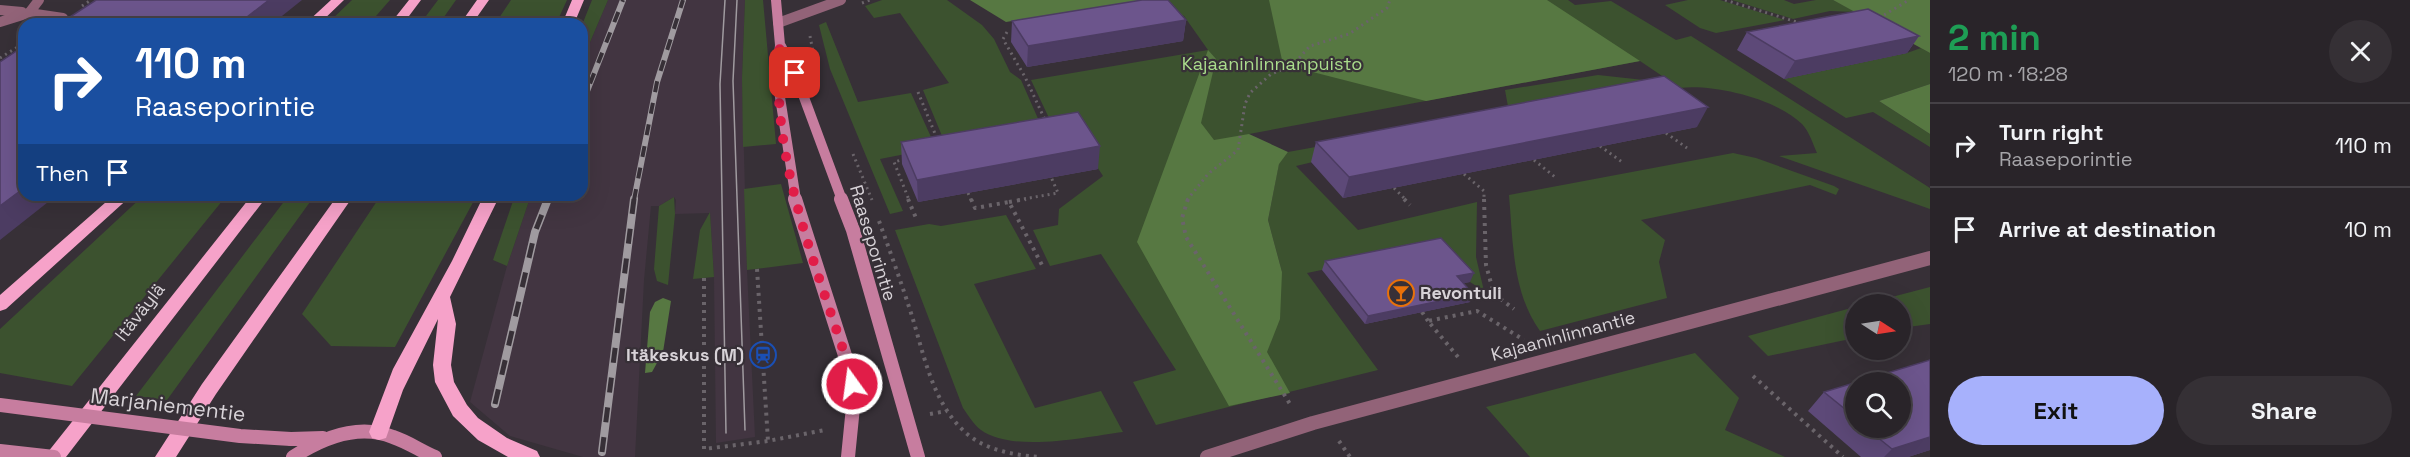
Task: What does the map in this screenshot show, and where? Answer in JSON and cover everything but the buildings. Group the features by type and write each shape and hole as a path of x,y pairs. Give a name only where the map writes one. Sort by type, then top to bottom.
{"highway":[{"path":"318,18 338,0"},
{"path":"401,18 415,0"},
{"path":"470,18 483,0"},
{"path":"570,18 578,0"},
{"path":"0,305 116,201"},
{"name":"Itäväylä","path":"54,457 255,201"},
{"path":"165,457 209,389 342,201"},
{"path":"379,432 385,408 397,381 489,201"},
{"path":"441,297 447,324 442,366 448,394 465,416 488,438 530,457"}],"main road":[{"name":"Raaseporintie","path":"776,0 780,45 777,78 795,198 850,371 854,397 848,457"},
{"name":"Raaseporintie","path":"780,45 795,73 853,230 918,457"},
{"name":"Marjaniementie","path":"0,405 240,436 291,439 330,438"},
{"path":"293,457 317,443 357,432 379,432 392,436 417,454 435,457"},
{"path":"0,451 54,457"}],"street":[{"path":"0,22 29,13 39,0"},
{"path":"778,23 841,0"},
{"path":"0,10 63,18"},
{"name":"Kajaaninlinnantie","path":"1207,457 1313,423 1930,258"}],"path":[{"path":"1313,423 1286,401 1240,321 1192,248 1184,231 1182,210 1197,183 1238,150 1245,104 1250,93 1271,74 1292,66 1310,46 1349,34 1387,8 1389,0"},
{"path":"1725,0 1809,26"},
{"path":"1873,19 1909,0"},
{"path":"1007,32 1003,39 1025,77 1047,124"},
{"path":"0,58 18,47"},
{"path":"918,92 942,151"},
{"path":"1666,133 1687,148"},
{"path":"1600,146 1622,162"},
{"path":"913,157 894,162 916,218"},
{"path":"1534,160 1554,177"},
{"path":"1464,174 1484,191 1486,265 1494,294 1514,309"},
{"path":"968,193 975,208 1058,193 1051,177"},
{"path":"1394,188 1410,205"},
{"path":"1009,202 1043,267"},
{"path":"757,269 768,441"},
{"path":"704,278 704,449 768,441 828,429"},
{"path":"1428,321 1477,310 1525,340"},
{"path":"1422,312 1458,357"},
{"path":"1753,376 1843,457"},
{"path":"947,411 967,433 989,446 1013,456 1039,457"},
{"path":"1339,441 1350,457"}],"shaded area":[{"path":"608,0 745,0 742,78 747,270 755,437 716,443 714,277 710,213 675,214 676,200 674,197 659,206 651,206 644,280 635,457 583,457 510,436 470,402 507,266 529,201 588,201 588,47"}],"green space":[{"path":"352,0 390,0 374,18 333,18"},
{"path":"438,0 456,0 443,18 424,18"},
{"path":"511,0 567,0 559,18 499,18"},
{"path":"592,0 608,0 588,47 588,18 585,18"},
{"path":"745,0 763,0 776,144 743,147 742,78"},
{"path":"882,0 947,0 982,25 994,39 1010,72 1021,80 1043,130 947,148 923,90 949,83 900,13 874,18 865,6"},
{"path":"970,0 1146,0 1006,22"},
{"name":"Kajaaninlinnanpuisto","path":"1145,0 1568,0 1575,5 1611,1 1676,40 1691,36 1930,188 1930,209 1779,156 1817,153 1802,124 1791,115 1777,107 1744,95 1710,88 1680,88 1640,61 1249,134 1214,242 1282,272 1268,220 1279,163 1288,152 1509,112 1505,90 1598,75 1653,81 1296,166 1358,230 1477,202 1476,257 1484,291 1470,282 1438,246 1307,273 1378,370 1156,425 1133,382 1176,370 1101,254 1050,266 1033,230 1058,225 1059,209 1103,176 1076,134 1058,137 1031,80 1208,50 1184,16"},
{"path":"1269,0 1547,0 1640,61 1426,101 1297,68 1282,60"},
{"path":"1688,0 1720,0 1785,20 1716,33 1700,28 1665,5"},
{"path":"1732,0 1784,0 1794,4 1833,0 1856,12 1830,11 1793,19"},
{"path":"1833,0 1930,0 1930,53"},
{"path":"826,22 858,102 911,93 936,148 880,159 903,211 890,214 830,69 819,25"},
{"path":"1921,48 1930,53 1930,84 1879,101 1930,134 1930,147 1873,112 1846,118 1784,79 1907,53"},
{"path":"1208,50 1216,59 1201,123 1214,140 1249,134 1288,152 1279,164 1268,220 1282,272 1280,319 1267,352 1290,393 1229,406 1137,242"},
{"path":"1930,84 1930,134 1879,101"},
{"path":"1733,153 1756,158 1839,189 1836,195 1810,185 1641,220 1665,240 1659,262 1667,298 1540,331 1524,300 1519,283 1513,248 1509,195"},
{"path":"781,184 803,263 747,270 744,189"},
{"path":"674,197 675,214 668,285 657,281 654,269 659,206"},
{"path":"138,201 222,201 72,386 0,373 0,329"},
{"path":"284,201 311,201 167,400 136,396"},
{"path":"377,201 474,201 395,347 331,346 302,314"},
{"path":"513,201 529,201 507,266 493,260"},
{"path":"710,212 714,277 693,279 700,230"},
{"path":"1006,215 1036,269 974,284 1035,408 1101,391 1123,432 1050,442 1011,441 981,430 963,408 895,230 929,224 941,226"},
{"path":"1930,287 1930,324 1911,327 1911,294 1903,294"},
{"path":"663,298 671,301 663,352 652,372 645,373 650,312 655,302"},
{"path":"1845,310 1845,340 1768,356 1748,336"},
{"path":"1695,353 1739,398 1725,430 1785,457 1530,457 1486,407"}],"tram line":[{"path":"725,0 720,84 726,433"},
{"path":"737,0 733,81 745,430"}],"railway":[{"path":"588,89 623,0"},
{"path":"634,200 657,82 683,0"},
{"path":"602,452 634,199"},
{"path":"495,404 535,232 547,201"}],"place":[{"name":"Revontuli","path":"1401,293"},
{"name":"Itäkeskus (M)","path":"763,355"}],"route":[{"path":"795,73 780,45 777,78 795,198 850,371 852,384"}]}
